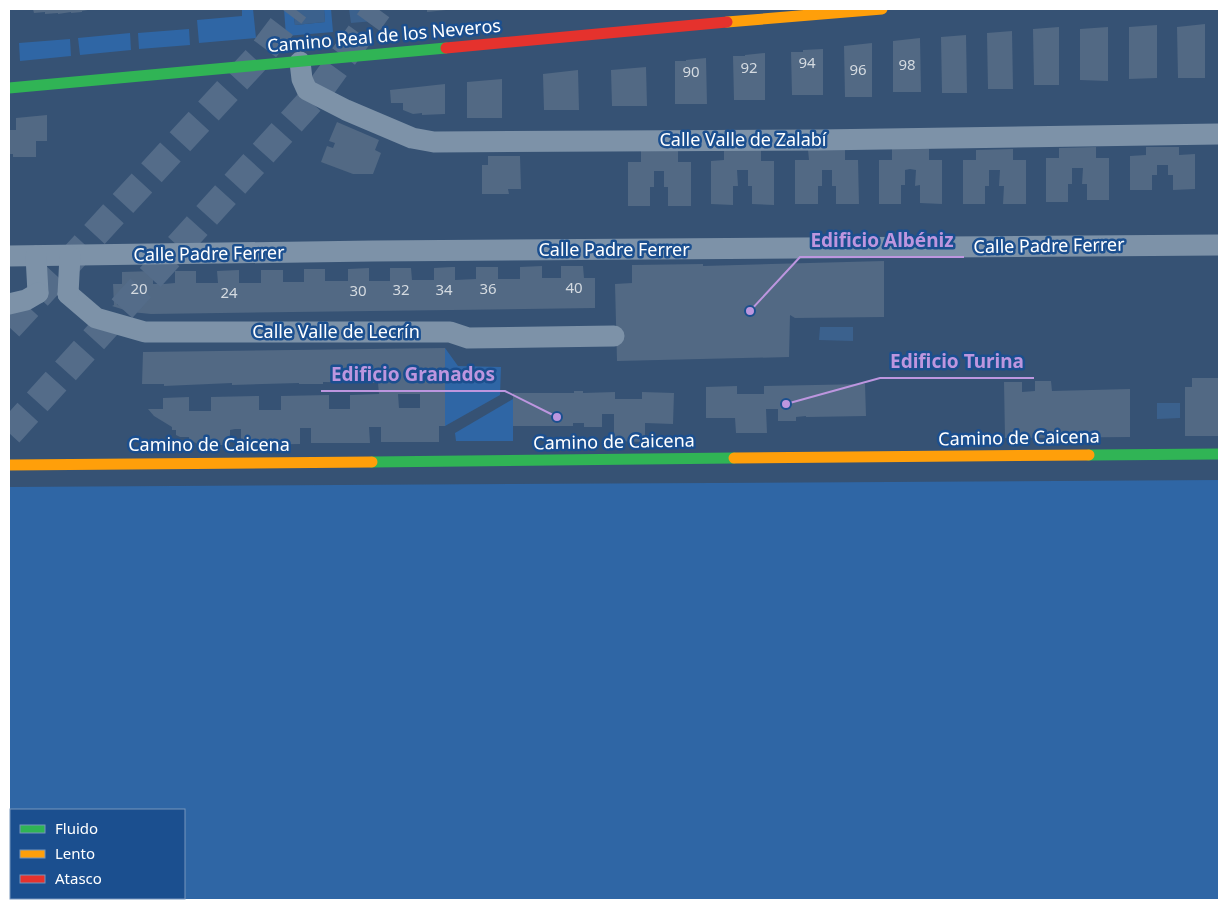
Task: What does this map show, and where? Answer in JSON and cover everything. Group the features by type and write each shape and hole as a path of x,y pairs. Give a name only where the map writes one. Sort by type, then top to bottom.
{"street":[{"name":"Camino Real de los Neveros","path":"9,88 692,24 882,9"},
{"name":"Calle Valle de Zalabí","path":"300,62 302,79 307,90 346,110 412,138 434,142 818,140 1219,134"},
{"name":"Calle Padre Ferrer","path":"9,256 373,251 1219,245"},
{"path":"36,256 38,292"},
{"path":"9,304 26,300 38,292 68,294 70,256"},
{"name":"Calle Valle de Lecrín","path":"68,294 96,318 145,332 450,332 468,338 614,336"},
{"name":"Camino de Caicena","path":"9,465 1219,454"}],"shaded area":[{"path":"242,9 253,9 256,38 199,43 197,20 242,16"},
{"path":"284,9 293,9 295,25 325,22 324,9 331,9 333,32 286,36"},
{"path":"293,9 324,9 325,22 295,25"},
{"path":"349,9 373,9 374,21 351,23"},
{"path":"189,29 190,45 139,49 138,33"},
{"path":"130,33 131,50 80,55 78,38"},
{"path":"70,39 71,56 20,61 19,43"},
{"path":"820,327 853,327 853,341 819,340"},
{"path":"445,348 458,366 501,367 500,395 445,426"},
{"path":"513,399 513,441 456,441 455,433"},
{"path":"1157,403 1180,403 1180,418 1157,419"},
{"path":"1219,480 1219,900 9,900 9,487"}],"building":[{"path":"33,9 88,10 45,14 45,12 34,13"},
{"path":"427,9 446,9 446,10 427,12"},
{"path":"1205,24 1205,78 1178,78 1177,27"},
{"path":"1157,25 1157,78 1129,79 1129,27"},
{"path":"1059,27 1059,85 1034,85 1033,29"},
{"path":"1108,27 1108,81 1080,80 1080,29"},
{"path":"1012,31 1013,89 988,89 987,33"},
{"path":"966,35 967,93 942,93 941,37"},
{"path":"920,38 921,92 893,92 893,41"},
{"path":"872,43 872,97 845,97 844,46"},
{"path":"823,49 823,95 792,95 791,52"},
{"path":"765,53 765,100 734,100 733,56"},
{"path":"706,58 707,104 675,104 675,61"},
{"path":"646,67 647,106 612,106 611,70"},
{"path":"578,70 579,110 544,110 543,74"},
{"path":"502,79 502,118 467,118 467,82"},
{"path":"445,84 445,114 413,114 403,110 403,103 391,103 390,90"},
{"path":"47,115 47,141 36,141 36,157 13,157 13,154 9,154 9,130 16,130 16,118"},
{"path":"337,122 379,140 375,150 381,153 373,174 353,174 321,162 327,146 333,148 335,143 329,141"},
{"path":"1096,147 1096,158 1109,158 1109,200 1087,200 1087,184 1082,184 1083,168 1072,168 1072,184 1068,184 1068,202 1046,202 1046,158 1059,158 1059,148"},
{"path":"1146,147 1179,147 1179,155 1195,154 1195,189 1173,190 1173,175 1168,175 1168,165 1157,165 1157,175 1152,175 1152,190 1130,190 1130,156 1146,155"},
{"path":"892,149 929,149 929,160 942,160 942,204 920,203 920,185 915,186 916,170 910,169 905,170 905,185 901,185 901,204 879,204 879,160 892,160"},
{"path":"1013,149 1013,160 1026,160 1026,204 1003,204 1004,186 999,186 1000,170 989,170 989,186 985,186 985,204 963,204 963,160 976,160 976,150"},
{"path":"724,150 761,150 761,161 774,161 774,205 752,204 752,186 748,186 748,170 737,170 738,186 733,186 733,205 711,204 711,161 724,160"},
{"path":"808,150 845,150 845,160 858,160 859,204 836,204 836,186 832,186 832,170 822,170 822,186 818,186 818,204 795,204 795,160 809,160"},
{"path":"641,151 678,151 678,162 691,162 691,206 668,206 668,187 664,187 664,171 654,171 654,187 650,187 650,206 628,206 628,162 641,162"},
{"path":"488,156 520,156 521,189 508,189 509,194 482,194 482,165 488,165"},
{"path":"884,261 884,317 795,318 790,315 789,357 617,361 615,284 632,283 632,265 703,264 703,266"},
{"path":"542,266 542,278 561,278 561,266 583,266 584,278 595,278 595,308 151,314 131,312 112,306 114,305 113,284 122,284 122,272 153,271 153,284 164,284 175,283 175,271 196,271 196,283 218,283 217,271 239,270 239,283 261,283 261,270 283,270 283,282 304,282 304,269 325,269 325,281 348,281 348,269 369,268 369,281 390,281 390,268 411,268 412,280 434,280 434,268 455,267 455,280 476,279 476,267 498,267 498,279 520,279 520,267","holes":["117,293 124,293 125,306 117,305"]},
{"path":"445,348 445,426 439,426 439,442 381,442 381,427 369,427 370,443 311,443 311,428 300,428 300,444 241,445 241,429 235,429 230,430 230,445 199,445 189,439 189,437 176,435 176,430 172,430 172,427 154,416 148,409 163,409 163,398 189,397 189,411 211,411 211,397 259,396 259,410 281,410 281,396 329,395 329,409 350,409 350,395 379,394 378,383 323,382 323,384 232,385 232,383 164,386 164,384 142,384 143,352","holes":["398,394 420,394 420,408 399,408"]},
{"path":"1192,378 1219,378 1219,436 1185,436 1185,387 1192,387"},
{"path":"1035,381 1051,381 1052,391 1130,389 1130,437 1005,438 1004,382 1022,382 1022,392 1035,391"},
{"path":"865,384 866,416 806,416 796,417 796,421 778,421 778,409 766,409 767,433 736,433 735,418 706,418 706,387 737,386 737,394 764,394 764,386"},
{"path":"574,391 583,391 583,393 615,392 615,399 642,399 642,392 674,393 673,424 645,423 645,442 614,441 614,414 602,414 602,427 584,427 584,423 573,423 573,426 513,426 513,393 574,393"}],"tunnel":[{"path":"9,327 261,54 295,9"},
{"path":"9,433 315,96 378,9"}],"traffic: fast":[{"path":"9,88 446,48"},
{"path":"1089,455 1219,454"},
{"path":"372,462 734,458"}],"traffic: slow":[{"path":"727,22 882,9"},
{"path":"734,458 1089,455"},
{"path":"9,465 372,462"}],"traffic: jam":[{"path":"446,48 727,22"}],"place":[{"name":"Edificio Albéniz","path":"750,311"},
{"name":"Edificio Turina","path":"786,404"},
{"name":"Edificio Granados","path":"557,417"}]}
